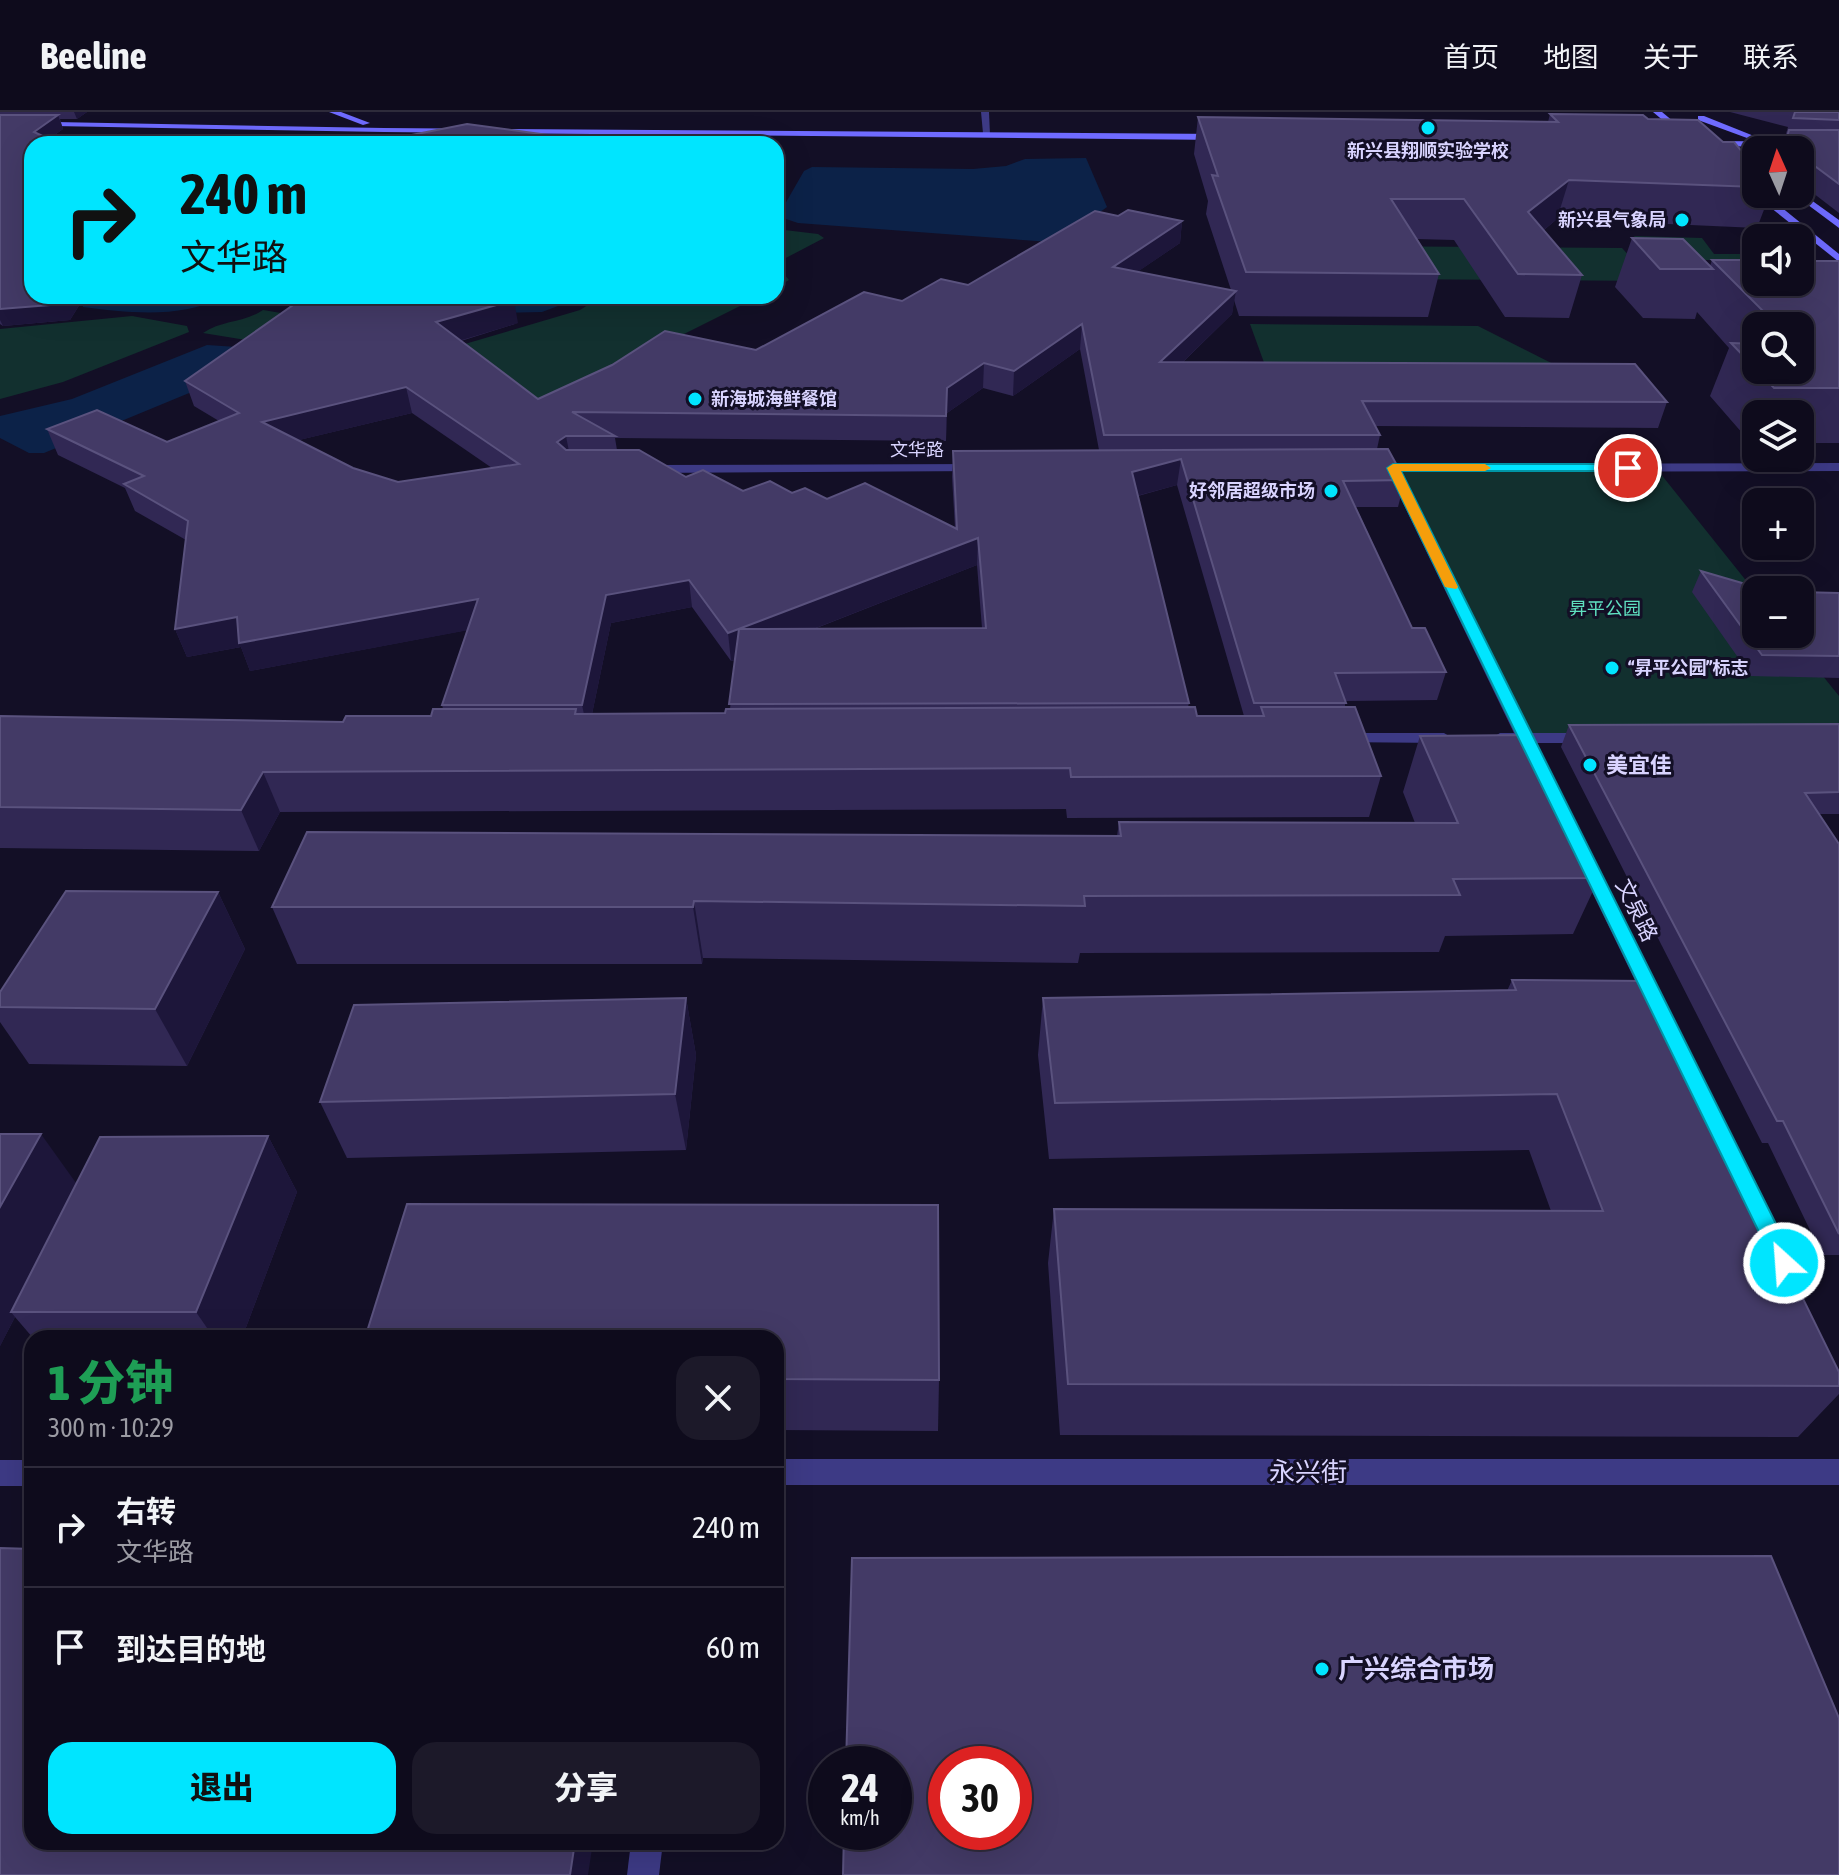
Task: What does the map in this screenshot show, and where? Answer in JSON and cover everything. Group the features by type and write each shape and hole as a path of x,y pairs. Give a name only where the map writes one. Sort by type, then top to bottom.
{"street":[{"path":"333,112 384,130"},
{"path":"985,112 987,133"},
{"path":"1692,112 1742,150"},
{"path":"1656,125 1660,114 1708,152"},
{"path":"138,125 197,116"},
{"path":"1701,118 1758,138 1822,145"},
{"path":"222,136 243,120"},
{"path":"266,136 287,120"},
{"path":"0,123 384,130 987,133 1167,139"},
{"path":"0,132 146,136"},
{"path":"784,138 1230,140"},
{"path":"1681,143 1839,145"},
{"path":"1814,146 1822,145"},
{"path":"1814,206 1839,225"},
{"path":"1776,208 1839,259"},
{"path":"1362,468 1839,467"},
{"name":"文华路","path":"634,469 988,468"},
{"path":"1393,468 1539,766"},
{"path":"1319,738 1615,738"},
{"name":"文泉路","path":"1574,837 1665,1021"},
{"name":"永兴街","path":"784,1472 1839,1472"},
{"path":"0,1473 24,1473"},
{"path":"643,1875 646,1850"}],"green space":[{"path":"784,230 818,234 824,238 784,259"},
{"path":"1634,236 1702,238 1714,254 1740,254 1742,268 1736,261 1650,258"},
{"path":"1218,245 1622,248 1652,281 1230,278"},
{"path":"589,304 744,304 566,393 540,400 458,346 580,310"},
{"path":"263,310 287,314 252,341 203,333 248,317"},
{"path":"132,316 187,326 189,332 63,382 0,399 0,329"},
{"path":"1250,324 1478,326 1589,382 1270,379"},
{"name":"昇平公园","path":"1393,468 1656,468 1742,576 1742,648 1800,648 1839,696 1839,738 1525,737"}],"water":[{"path":"1086,158 1107,207 1064,238 1050,242 798,223 784,218 784,206 804,171 812,167 973,169 1006,166 1025,159"},
{"path":"83,304 205,304 155,312 83,307"},
{"path":"501,304 564,304 542,312 503,313"},
{"path":"207,345 252,348 223,379 44,453 29,453 0,438 0,416 72,399"}],"building":[{"path":"1795,112 1839,112 1839,120 1793,118"},
{"path":"1550,114 1643,115 1648,119 1698,120 1723,142 1734,142 1742,151 1742,186 1569,180 1528,212 1582,275 1518,274 1464,199 1391,199 1439,274 1246,272 1212,175 1218,176 1198,117 1558,122"},
{"path":"0,115 58,115 34,132 43,136 24,136 24,304 63,304 0,309"},
{"path":"467,124 555,136 406,136"},
{"path":"1789,130 1839,130 1839,184 1814,165 1814,136 1787,136"},
{"path":"1128,210 1182,221 1113,267 1236,291 1160,362 1635,364 1667,402 1362,401 1380,435 1104,435 1082,324 1014,371 984,363 947,388 946,416 572,412 615,436 566,436 557,442 566,450 639,450 686,477 703,470 743,491 770,481 792,493 805,488 827,499 865,483 957,529 953,451 1388,449 1405,480 1343,481 1412,628 1425,628 1446,672 1335,673 1346,703 1254,703 1181,459 1132,472 1189,703 729,704 739,629 986,628 978,538 728,633 689,580 606,595 582,705 442,705 478,599 239,643 237,617 175,629 188,521 124,484 144,476 47,429 97,410 167,442 239,413 185,381 295,304 500,304 436,322 538,399 612,365 665,331 756,350 864,292 902,301 941,279 968,285 1095,211 1118,216","holes":["406,387 519,464 398,482 353,468 262,422"]},
{"path":"1632,238 1683,239 1713,269 1660,269"},
{"path":"1712,260 1742,260 1742,290"},
{"path":"1814,261 1839,261 1839,388 1774,388 1770,384 1814,384 1814,312 1764,312 1748,296 1814,296"},
{"path":"1731,343 1742,343 1742,354"},
{"path":"1701,571 1742,583 1742,627"},
{"path":"1814,592 1839,593 1839,656 1762,655 1757,648 1814,648"},
{"path":"1195,707 1197,716 1264,716 1261,707 1355,707 1381,776 1071,777 1070,768 263,772 241,810 0,807 0,716 343,722 346,716 431,716 433,709 576,709 575,714 725,713 726,709"},
{"path":"1839,724 1839,792 1805,793 1839,844 1839,1234 1783,1121 1777,1121 1569,725"},
{"path":"1525,735 1599,878 1453,879 1460,895 1084,896 1085,906 694,901 693,907 272,907 307,832 1121,836 1119,822 1458,823 1420,736"},
{"path":"66,891 218,892 155,1009 0,1007 0,992"},
{"path":"1512,980 1647,981 1839,1372 1839,1386 1068,1384 1054,1209 1603,1211 1557,1094 1055,1103 1043,998 1516,990"},
{"path":"686,998 675,1094 320,1102 354,1005"},
{"path":"0,1134 41,1134 0,1207"},
{"path":"268,1136 196,1312 11,1312 100,1137"},
{"path":"407,1204 938,1205 939,1380 784,1379 784,1330 368,1330"},
{"path":"0,1548 24,1549 24,1850 574,1850 570,1875 0,1875"},
{"name":"广兴综合市场","path":"1771,1556 1839,1718 1839,1875 843,1875 844,1850 912,1850 912,1746 847,1746 852,1558"}],"slow traffic":[{"path":"1451,587 1393,468 1485,468"}],"place":[{"name":"新兴县翔顺实验学校","path":"1428,128"},
{"name":"新兴县气象局","path":"1682,220"},
{"name":"新海城海鲜餐馆","path":"695,399"},
{"name":"好邻居超级市场","path":"1331,491"},
{"name":"“昇平公园”标志","path":"1612,668"},
{"name":"美宜佳","path":"1590,765"},
{"name":"广兴综合市场","path":"1322,1669"}],"route":[{"path":"1628,468 1393,468 1784,1263"}]}
